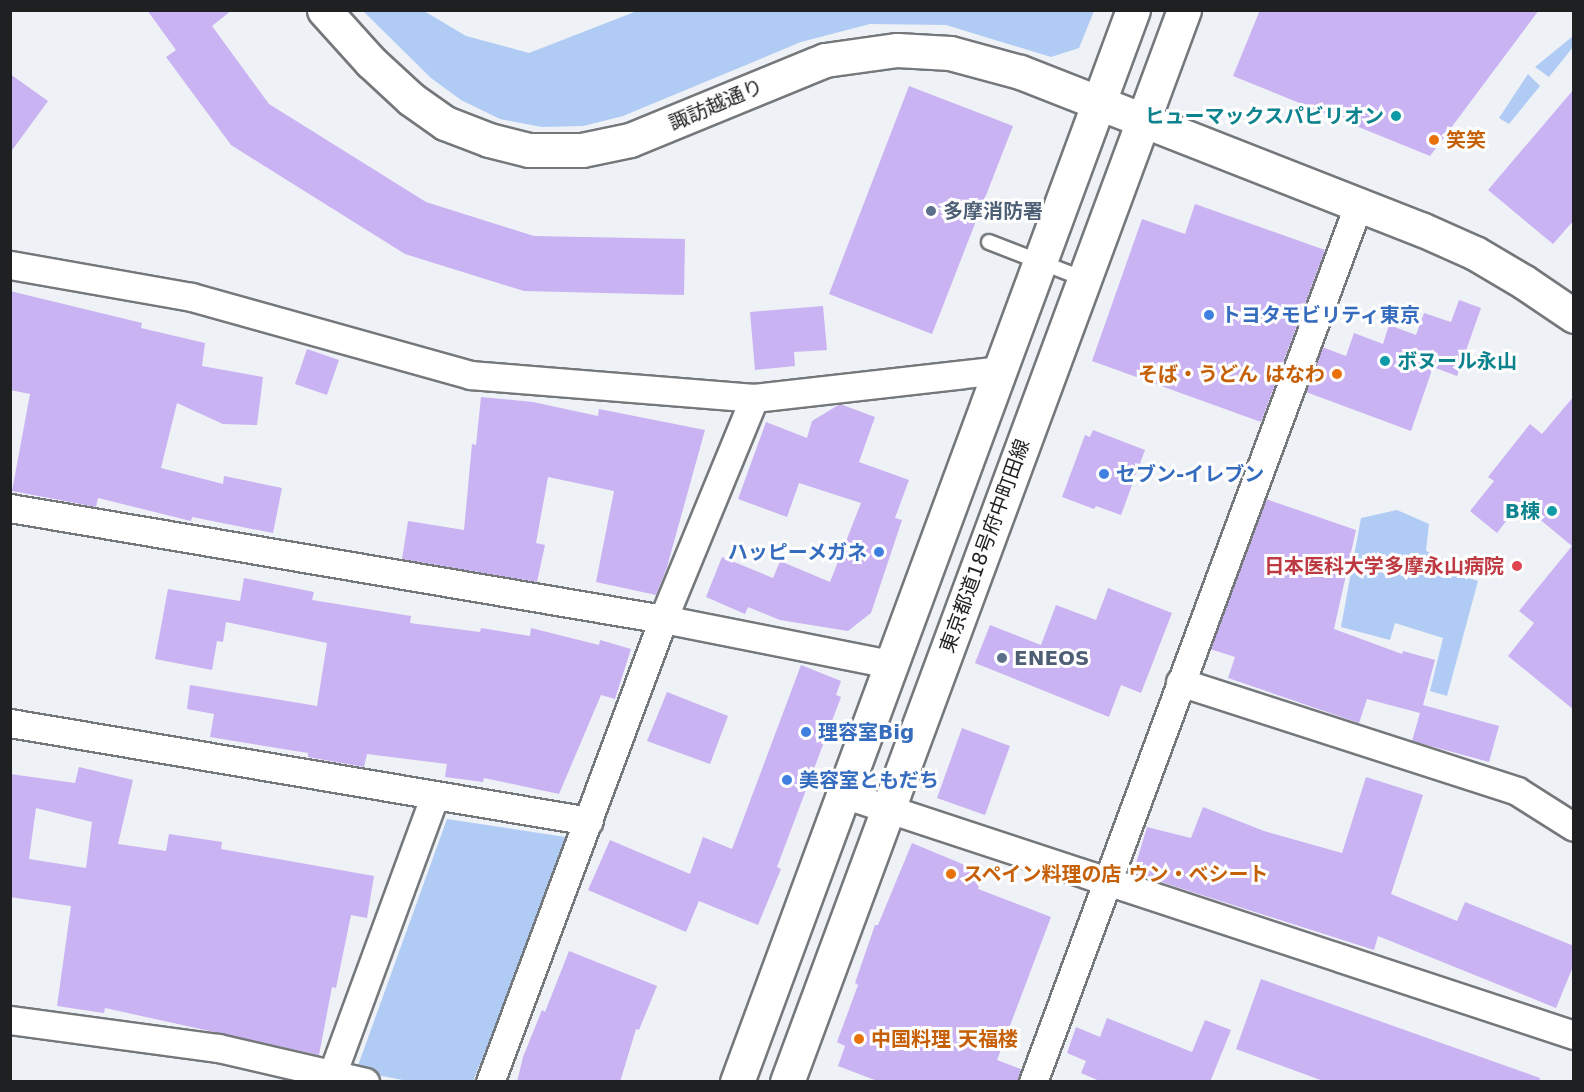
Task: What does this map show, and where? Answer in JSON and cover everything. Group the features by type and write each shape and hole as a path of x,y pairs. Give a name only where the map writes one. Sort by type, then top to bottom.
{"main road":[{"name":"諏訪越通り","path":"324,10 371,62 411,99 446,123 489,140 529,150 582,150 630,140 825,60 897,50 950,53 1020,72 1359,203 1475,253 1524,282 1574,316"},
{"path":"737,1082 1133,10"},
{"name":"東京都道18号府中町田線","path":"788,1082 1184,10"}],"street":[{"path":"1032,1082 1359,203"},
{"path":"10,266 191,297 470,375 754,398 999,370"},
{"path":"490,1082 663,619 754,398"},
{"path":"10,508 663,619 891,664"},
{"path":"1180,682 1517,791 1574,826"},
{"path":"10,723 434,797 589,821"},
{"path":"843,794 1574,1035"},
{"path":"333,1072 434,797"},
{"path":"10,1020 218,1048 333,1072 365,1082"}],"lane":[{"path":"989,242 1084,279"}],"shaded area":[{"path":"363,11 424,11 466,36 529,53 637,11 1094,11 1079,48 1051,57 946,25 870,24 801,42 623,116 583,126 542,127 500,119 461,100 431,78"},
{"path":"1573,36 1573,47 1549,77 1535,67"},
{"path":"1528,74 1540,86 1509,124 1499,118"},
{"path":"1397,510 1429,524 1426,551 1450,562 1450,572 1478,581 1447,696 1430,691 1443,638 1395,623 1390,640 1341,627 1361,518"},
{"path":"447,819 572,838 473,1081 408,1081 356,1071"}],"building":[{"path":"147,10 232,10 212,26 269,104 426,202 534,236 685,239 684,295 524,291 405,254 231,145 166,57 176,50"},
{"name":"ヒューマックスパビリオン","path":"1260,10 1539,10 1430,156 1233,76"},
{"path":"10,74 48,101 10,153"},
{"path":"909,86 1013,126 932,334 829,294"},
{"path":"1574,89 1574,220 1553,244 1488,190"},
{"path":"1195,204 1325,250 1261,422 1092,361 1142,219 1185,234"},
{"path":"10,291 142,323 141,328 205,343 202,366 263,377 257,425 223,424 177,403 161,468 223,484 224,476 282,488 273,533 192,517 191,521 98,498 96,507 12,491 30,394 10,390"},
{"name":"ボヌール永山","path":"1459,300 1481,308 1457,376 1433,367 1411,431 1306,392 1322,347 1346,356 1354,333 1383,344 1389,325 1416,335 1424,313 1451,322"},
{"path":"823,306 827,350 794,352 795,366 755,370 750,312"},
{"path":"307,349 339,360 327,395 295,384"},
{"name":"B棟","path":"1574,396 1574,710 1508,656 1534,623 1519,611 1572,546 1520,503 1497,533 1470,511 1494,481 1488,477 1530,424 1542,434"},
{"path":"481,397 533,402 598,416 599,409 705,430 667,567 656,595 596,582 614,491 548,477 536,543 545,545 537,582 402,559 408,521 464,530 472,444 476,445"},
{"path":"840,404 875,417 859,462 909,480 895,518 902,520 871,613 848,631 780,620 748,607 745,614 706,597 722,557 773,578 780,561 830,582 861,503 799,483 787,517 738,499 766,422 807,438 812,421"},
{"name":"セブン-イレブン","path":"1093,430 1145,450 1121,515 1096,506 1094,509 1062,497 1085,435 1090,437"},
{"path":"1266,499 1356,530 1334,629 1402,654 1403,651 1435,660 1423,705 1499,726 1489,762 1412,741 1420,713 1367,699 1359,723 1228,678 1235,657 1210,649"},
{"path":"244,578 314,592 312,600 411,616 410,623 480,632 481,628 530,636 531,628 599,645 600,640 631,649 615,699 601,695 559,794 484,778 483,782 445,777 447,764 367,754 364,767 308,757 308,753 210,737 214,714 187,709 190,685 317,706 327,643 226,622 223,642 217,641 212,670 155,659 168,589 240,601"},
{"path":"1108,588 1172,613 1141,693 1121,685 1109,717 975,663 990,625 1041,645 1056,605 1096,620"},
{"path":"801,665 841,681 836,695 841,697 777,867 781,869 758,925 699,901 686,932 588,890 610,840 690,874 703,837 732,849"},
{"path":"667,692 728,716 710,764 647,741"},
{"path":"962,728 1010,746 985,815 937,798"},
{"path":"79,767 133,780 118,844 166,851 169,834 222,842 221,849 374,876 367,918 351,915 336,988 332,987 319,1055 105,1008 104,1013 57,1006 71,906 10,897 10,774 75,783","holes":["36,808 92,822 86,868 29,859"]},
{"path":"1366,777 1423,795 1391,894 1457,921 1465,902 1574,946 1574,964 1556,1008 1378,936 1374,950 1133,873 1147,827 1191,838 1203,807 1264,831 1342,853"},
{"path":"912,843 984,873 978,889 1051,917 997,1060 1021,1069 1018,1082 880,1082 838,1066 845,1046 837,1042 858,985 855,983 875,925 878,925"},
{"path":"569,951 657,986 639,1030 636,1029 620,1082 517,1082 523,1057 542,1010 545,1012"},
{"path":"1261,979 1540,1078 1539,1082 1326,1082 1236,1049"},
{"path":"1107,1018 1192,1052 1205,1020 1231,1030 1210,1082 1102,1082 1081,1073 1086,1061 1067,1053 1076,1027 1100,1037"}],"place":[{"name":"ヒューマックスパビリオン","path":"1396,116"},
{"name":"笑笑","path":"1434,140"},
{"name":"多摩消防署","path":"931,211"},
{"name":"トヨタモビリティ東京","path":"1209,315"},
{"name":"ボヌール永山","path":"1385,361"},
{"name":"そば・うどん はなわ","path":"1337,374"},
{"name":"セブン-イレブン","path":"1104,474"},
{"name":"B棟","path":"1552,511"},
{"name":"ハッピーメガネ","path":"879,552"},
{"name":"日本医科大学多摩永山病院","path":"1517,566"},
{"name":"ENEOS","path":"1002,658"},
{"name":"理容室Big","path":"806,732"},
{"name":"美容室ともだち","path":"787,780"},
{"name":"スペイン料理の店 ウン・ベシート","path":"951,874"},
{"name":"中国料理 天福楼","path":"859,1039"}]}
